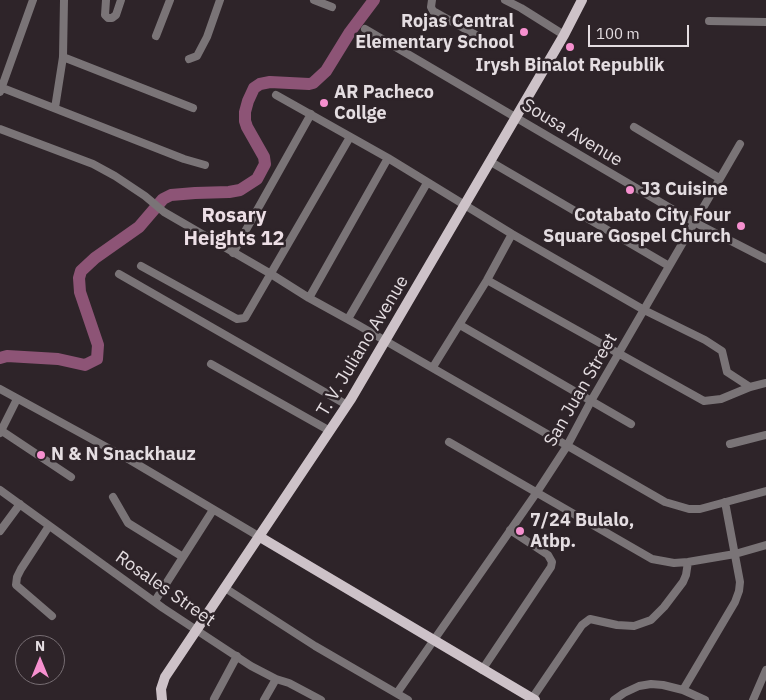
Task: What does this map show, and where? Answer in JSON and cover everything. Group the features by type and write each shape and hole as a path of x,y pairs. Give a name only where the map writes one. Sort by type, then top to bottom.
{"main road":[{"name":"T. V. Juliano Avenue","path":"162,700 161,690 165,677 347,405 491,162 582,0"},
{"path":"260,537 533,699"}],"street":[{"path":"33,0 0,89 56,108 184,159 205,165"},
{"path":"56,108 62,58 64,0"},
{"path":"106,0 105,15 108,18 116,15 121,0"},
{"path":"156,36 170,0"},
{"path":"189,59 197,56 207,38 220,0"},
{"path":"314,0 332,7"},
{"path":"432,0 431,7 433,11 476,35"},
{"path":"505,0 523,5 564,35"},
{"path":"710,21 766,22"},
{"name":"Sousa Avenue","path":"365,28 694,222 766,259"},
{"path":"62,58 193,108"},
{"path":"276,95 388,158 512,234 644,310 705,340 723,354 727,372 750,387"},
{"path":"233,253 311,114"},
{"path":"634,127 719,178"},
{"path":"0,129 93,164 115,176 145,196 164,212 233,253 665,502 676,507 700,508 766,491"},
{"path":"141,266 237,319 242,319 248,315 350,137"},
{"name":"San Juan Street","path":"397,693 538,492 567,446 591,401 740,144"},
{"path":"309,298 388,158"},
{"path":"491,162 669,266"},
{"path":"348,319 427,183"},
{"path":"433,368 487,280 512,234"},
{"path":"119,274 347,405"},
{"path":"487,280 704,401 721,399 750,387 766,383"},
{"path":"460,325 631,424"},
{"path":"211,364 330,431"},
{"path":"0,389 108,448 260,537"},
{"path":"17,399 1,432 71,477"},
{"path":"730,444 766,435"},
{"path":"449,442 652,559 674,563 688,562 735,554 766,545"},
{"name":"Rosales Street","path":"0,490 155,601 251,666 321,700"},
{"path":"113,497 128,523 183,557"},
{"path":"683,690 735,602 739,591 740,582 725,502"},
{"path":"0,531 20,504"},
{"path":"155,601 213,510"},
{"path":"49,526 21,569 16,585 52,616"},
{"path":"482,670 551,568 552,562 548,555 510,530"},
{"path":"533,699 582,624 590,619 617,625 634,626 650,620 664,607 683,582 688,562"},
{"path":"225,588 315,646 408,700"},
{"path":"214,699 237,656"},
{"path":"753,700 766,670"},
{"path":"264,700 276,679"},
{"path":"614,700 639,686 651,684 683,690 705,700"},
{"path":"302,700 307,692"}],"waterway":[{"path":"0,358 7,356 58,359 85,365 97,359 98,345 80,292 79,278 81,271 95,258 139,227 163,199 171,195 240,190 257,179 265,164 264,157 245,121 245,112 254,88 260,84 270,82 313,83 326,71 350,32 374,0"}],"place":[{"name":"Rojas Central Elementary School","path":"524,32"},
{"name":"Irysh Binalot Republik","path":"570,47"},
{"name":"AR Pacheco Collge","path":"324,103"},
{"name":"J3 Cuisine","path":"630,190"},
{"name":"Cotabato City Four Square Gospel Church","path":"741,226"},
{"name":"N & N Snackhauz","path":"41,455"},
{"name":"7/24 Bulalo, Atbp.","path":"520,531"}],"district":[{"name":"Rosary Heights 12","path":"234,228"}]}
